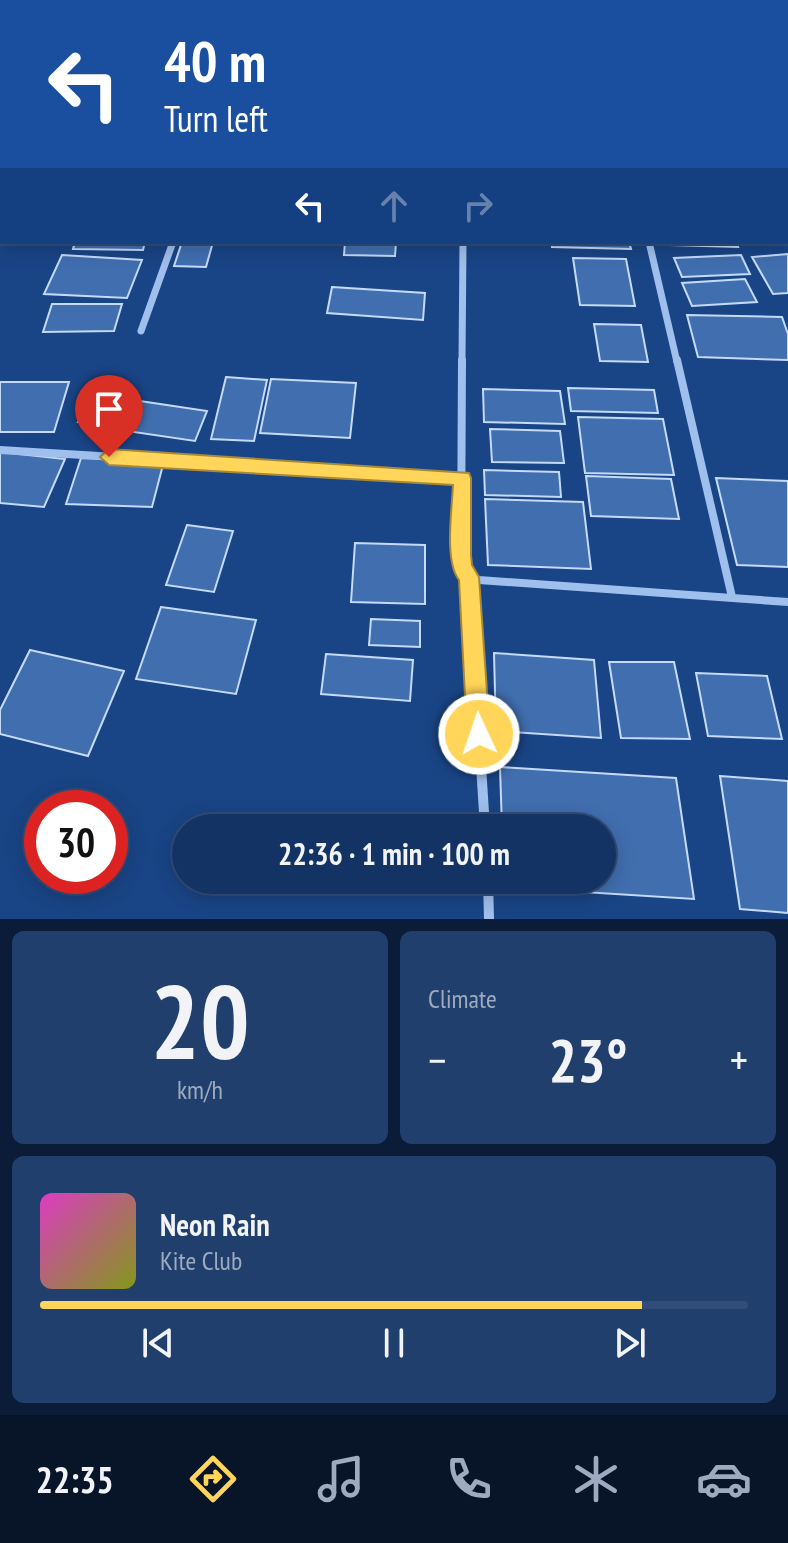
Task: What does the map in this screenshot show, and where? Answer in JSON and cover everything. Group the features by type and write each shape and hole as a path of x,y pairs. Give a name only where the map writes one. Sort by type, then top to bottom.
{"street":[{"path":"141,331 172,244"},
{"path":"463,244 461,555 462,569 469,577 484,814"},
{"path":"649,244 732,597"},
{"path":"0,450 462,478"},
{"path":"469,577 788,602"},
{"path":"488,894 489,919"}],"building":[{"path":"74,244 144,244 143,250 73,249"},
{"path":"181,244 212,244 206,267 174,266"},
{"path":"345,244 396,244 395,256 344,255"},
{"path":"552,244 630,244 631,249 552,247"},
{"path":"737,244 738,247 670,245"},
{"path":"788,254 788,293 773,294 752,257"},
{"path":"62,255 142,260 127,298 44,294"},
{"path":"741,255 750,274 682,277 674,258"},
{"path":"573,258 626,259 635,306 580,305"},
{"path":"745,279 757,302 692,306 682,283"},
{"path":"332,287 425,293 423,320 327,313"},
{"path":"52,304 122,304 114,331 43,332"},
{"path":"687,315 782,317 788,334 788,360 698,357"},
{"path":"594,324 641,325 648,362 600,361"},
{"path":"226,377 267,380 254,441 211,439"},
{"path":"271,379 356,383 350,438 260,433"},
{"path":"0,382 69,382 54,432 0,432"},
{"path":"93,382 129,384 116,424 78,422"},
{"path":"568,388 654,390 658,413 571,411"},
{"path":"483,389 560,391 565,424 484,422"},
{"path":"140,401 207,411 195,441 127,431"},
{"path":"578,417 663,419 674,475 585,473"},
{"path":"490,429 560,431 564,463 492,462"},
{"path":"0,452 65,459 44,507 0,503"},
{"path":"81,458 164,461 152,507 66,504"},
{"path":"484,470 559,472 561,497 485,495"},
{"path":"586,476 671,479 679,519 591,516"},
{"path":"716,478 788,481 788,567 737,565"},
{"path":"485,499 583,502 591,569 488,565"},
{"path":"187,525 233,531 214,592 166,585"},
{"path":"355,543 425,545 425,604 351,602"},
{"path":"161,607 256,620 236,694 136,679"},
{"path":"371,619 420,621 420,647 369,645"},
{"path":"30,650 124,671 88,756 0,734 0,710"},
{"path":"494,653 594,660 601,738 496,731"},
{"path":"326,654 413,660 410,701 321,694"},
{"path":"609,662 674,662 690,739 621,738"},
{"path":"696,673 767,676 782,739 708,736"},
{"path":"500,767 676,778 694,899 614,894 616,814 502,814"},
{"path":"720,776 788,781 788,913 740,909"}],"route":[{"path":"109,457 462,478 461,555 462,569 469,577 479,734"}]}
